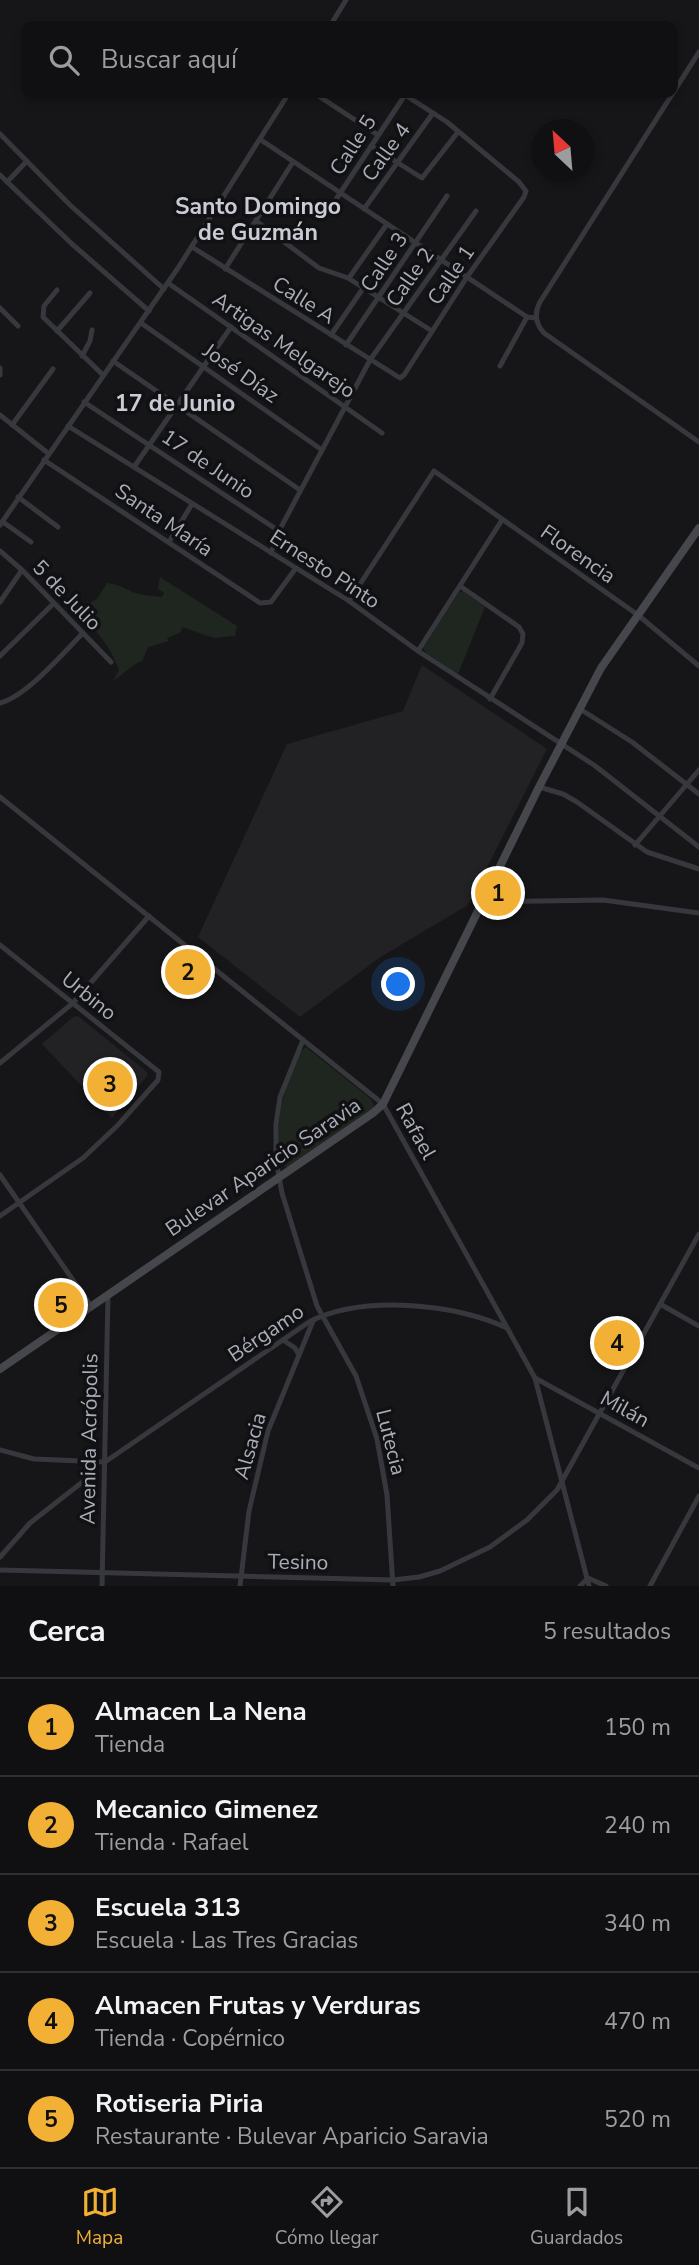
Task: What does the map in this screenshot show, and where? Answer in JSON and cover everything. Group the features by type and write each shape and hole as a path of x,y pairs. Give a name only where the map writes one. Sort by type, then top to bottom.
{"street":[{"path":"333,21 346,0"},
{"path":"678,85 699,52"},
{"path":"31,542 1,524 166,286 286,98"},
{"path":"322,98 378,135"},
{"name":"Calle 5","path":"327,213 403,98"},
{"name":"Calle 5","path":"410,98 433,113"},
{"path":"670,98 540,302 536,318 544,332 699,442"},
{"path":"372,146 422,178 458,132 433,113"},
{"name":"Calle 4","path":"364,209 433,113"},
{"name":"Calle 1","path":"400,377 404,375 524,197 525,189 519,181 458,132"},
{"name":"Artigas Melgarejo","path":"0,134 70,205 166,286 231,327 382,433"},
{"path":"261,140 527,317 536,318"},
{"path":"7,182 27,161"},
{"name":"Calle 5","path":"225,268 293,162"},
{"path":"0,175 72,244 149,311"},
{"name":"Calle 3","path":"346,345 447,196"},
{"name":"Calle 2","path":"271,553 279,530 370,360 476,211"},
{"path":"256,221 319,268 349,278 432,331"},
{"path":"349,278 387,224"},
{"name":"Calle A","path":"192,247 400,377"},
{"path":"331,335 364,287"},
{"path":"57,290 42,310 43,317 103,375"},
{"path":"57,331 90,293"},
{"path":"0,308 18,326"},
{"path":"500,366 527,317"},
{"name":"José Díaz","path":"141,323 323,450"},
{"path":"134,467 231,327"},
{"path":"82,356 92,330"},
{"path":"113,361 300,490"},
{"path":"12,425 53,369"},
{"name":"17 de Junio","path":"84,402 279,530"},
{"name":"Santa María","path":"0,415 46,457 260,603 267,604 273,600 296,568"},
{"name":"Ernesto Pinto","path":"68,426 349,601 418,651 594,765 699,847"},
{"name":"Florencia","path":"349,601 434,471 638,615 699,666"},
{"path":"18,496 58,527"},
{"path":"169,542 192,504"},
{"path":"418,651 502,520"},
{"name":"Bulevar Aparicio Saravia","path":"0,1368 383,1104 539,787 601,668 699,528"},
{"name":"5 de Julio","path":"0,551 22,570 111,662"},
{"path":"1,598 22,570"},
{"path":"460,586 519,627 523,634 522,643 490,699"},
{"path":"0,656 54,603"},
{"path":"0,703 20,693 83,633"},
{"path":"580,709 632,742 699,794"},
{"path":"635,845 699,769"},
{"path":"539,787 563,794 577,802 647,852 699,869"},
{"name":"Rafael","path":"0,797 383,1104 535,1378 589,1586"},
{"path":"483,902 603,900 699,913"},
{"path":"0,1063 73,1003 149,916"},
{"name":"Urbino","path":"0,945 159,1072 158,1080 83,1158 19,1203"},
{"path":"303,1040 283,1086 276,1117 276,1152 286,1206 321,1316"},
{"path":"0,1175 90,1306"},
{"path":"0,1216 19,1203"},
{"name":"Tesino","path":"0,1570 393,1583 440,1571 490,1547 527,1520 563,1481 699,1234"},
{"name":"Avenida Acrópolis","path":"102,1586 108,1294"},
{"path":"660,1304 699,1326"},
{"name":"Bérgamo","path":"105,1462 321,1316 370,1307 417,1307 458,1312 508,1329"},
{"name":"Lutecia","path":"321,1316 347,1358 377,1439 387,1494 393,1583"},
{"name":"Alsacia","path":"240,1586 248,1511 268,1431 313,1320"},
{"path":"283,1340 295,1348 299,1355"},
{"name":"Milán","path":"535,1378 699,1468"},
{"path":"0,1450 34,1459 105,1462"},
{"path":"0,1558 30,1523 85,1480 86,1462"},
{"path":"650,1586 699,1496"},
{"path":"580,1586 588,1578 606,1586"}],"shaded area":[{"path":"160,577 237,626 235,636 214,638 182,627 181,632 167,638 169,641 148,647 142,661 113,681 119,670 116,662 97,633 78,615 80,608 97,599 107,583 136,593 162,597 164,593 158,589"},
{"path":"463,591 485,607 458,674 426,653 423,648 459,592"},
{"path":"422,665 547,749 468,905 379,958 300,1017 198,937 287,744 403,711"},
{"path":"78,1016 147,1072 147,1076 112,1118 42,1044 73,1017"},
{"path":"306,1047 371,1099 374,1105 372,1109 285,1167 280,1157 278,1142 282,1105 292,1069"}],"place":[{"name":"Almacen La Nena","path":"498,893"},
{"name":"Mecanico Gimenez","path":"188,972"},
{"name":"Escuela 313","path":"110,1084"},
{"name":"Rotiseria Piria","path":"61,1305"},
{"name":"Almacen Frutas y Verduras","path":"617,1343"}],"district":[{"name":"Santo Domingo de Guzmán","path":"258,219"},
{"name":"17 de Junio","path":"175,403"}]}
